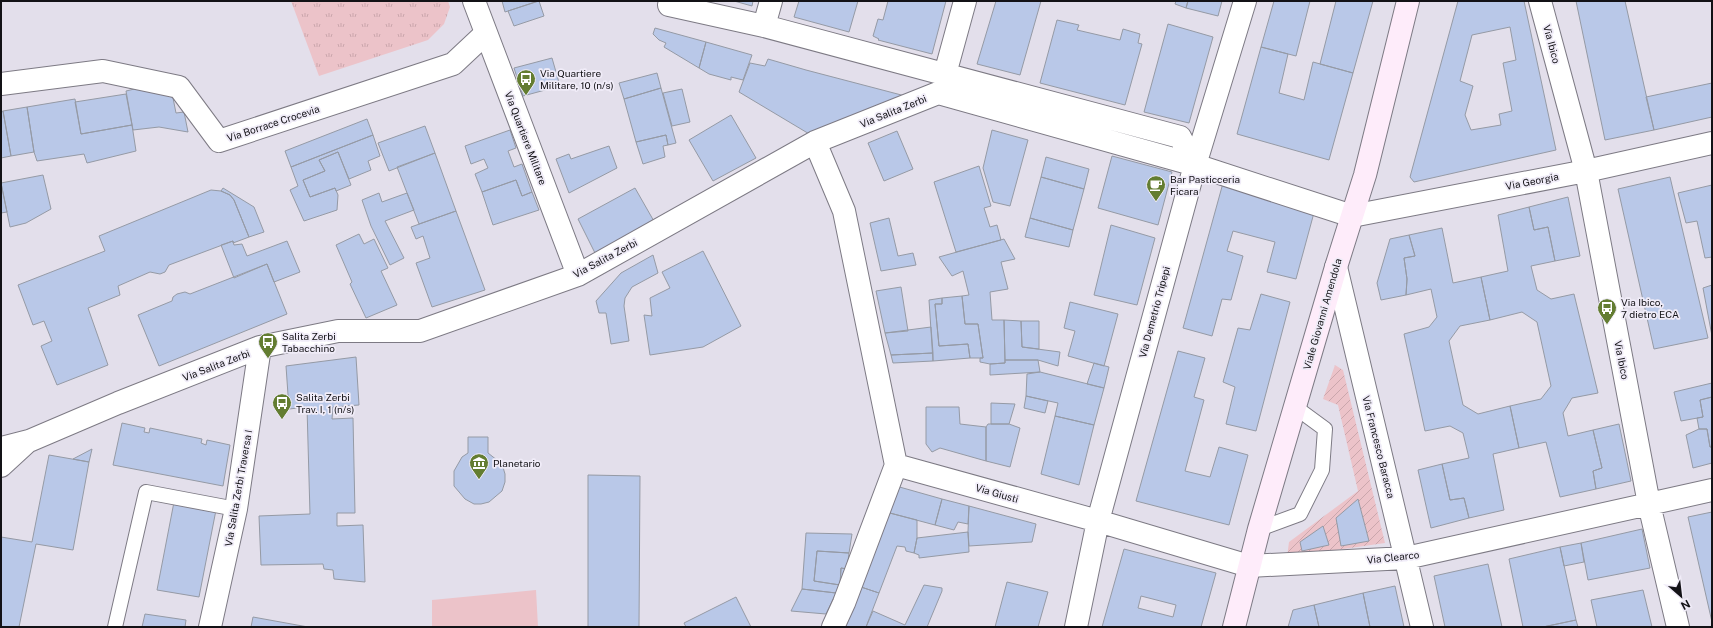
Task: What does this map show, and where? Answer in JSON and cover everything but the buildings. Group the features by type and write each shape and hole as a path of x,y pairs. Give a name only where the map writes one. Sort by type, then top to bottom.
{"street":[{"name":"Via Quartiere Militare","path":"474,1 485,34 578,275"},
{"path":"764,26 772,1"},
{"path":"945,74 965,1"},
{"name":"Via Demetrio Tripepi","path":"1076,627 1098,521 1195,165 1245,1"},
{"name":"Viale Giovanni Amendola","path":"1234,627 1259,529 1336,267 1365,176 1408,1"},
{"name":"Via Ibico","path":"1540,1 1586,171 1649,504 1678,627"},
{"path":"669,5 764,26 1180,137 1195,165"},
{"name":"Via Borrace Crocevia","path":"1,84 103,71 179,87 218,141 454,64 485,34"},
{"name":"Via Salita Zerbi","path":"1,448 29,441 118,403 260,348 338,331 420,331 578,275 815,142 938,93 1195,165 1352,216"},
{"path":"815,142 844,211 896,464 844,603 833,627"},
{"name":"Via Georgia","path":"1352,216 1586,171 1712,143"},
{"name":"Via Francesco Baracca","path":"1336,267 1422,627"},
{"name":"Via Salita Zerbi Traversa I","path":"210,627 236,509 260,348"},
{"path":"1,466 29,441"},
{"name":"Via Giusti","path":"896,464 1098,521"},
{"name":"Via Clearco","path":"1098,521 1249,566 1406,558 1712,490"}],"lane":[{"path":"1259,529 1300,514 1322,470 1325,429 1295,407"},
{"path":"115,627 146,492 236,509"}],"green space":[{"path":"291,1 448,1 450,7 444,24 428,40 319,76"},
{"path":"1335,365 1343,370 1385,543 1287,557 1289,542 1358,491 1338,405 1323,399"},
{"path":"536,590 538,627 432,627 432,600"}],"place":[{"name":"Via Quartiere Militare, 10 (n/s)","path":"526,96"},
{"name":"Bar Pasticceria Ficara","path":"1156,202"},
{"name":"Via Ibico, 7 dietro ECA","path":"1607,325"},
{"name":"Salita Zerbi Tabacchino","path":"268,359"},
{"name":"Salita Zerbi Trav. I, 1 (n/s)","path":"282,420"},
{"name":"Planetario","path":"479,480"}]}
